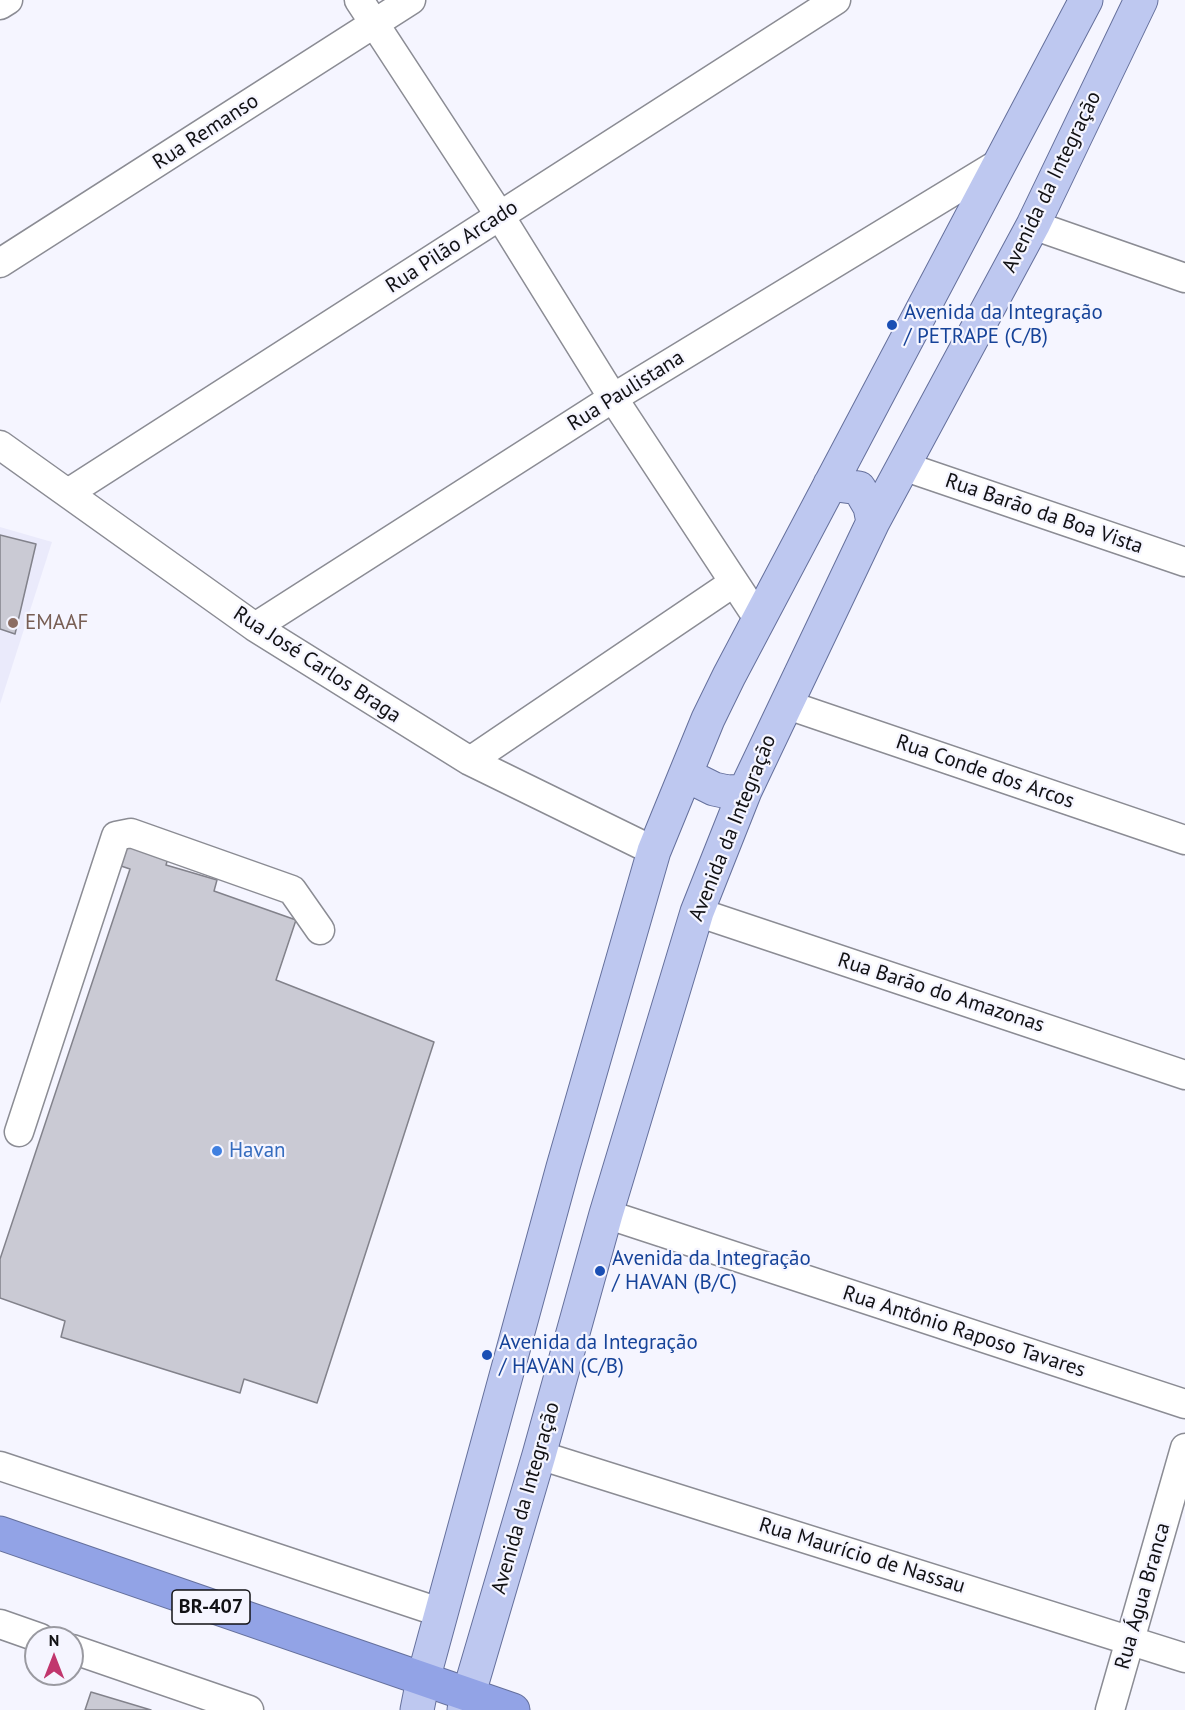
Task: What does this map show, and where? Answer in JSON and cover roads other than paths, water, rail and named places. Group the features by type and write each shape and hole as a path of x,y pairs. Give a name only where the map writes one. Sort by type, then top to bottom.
{"highway":[{"name":"BR-407","path":"0,1533 420,1695 513,1710"}],"main road":[{"path":"420,1695 562,1167 654,851 712,711 1086,0"},
{"name":"Avenida da Integração","path":"466,1703 539,1455 606,1214 697,912 745,791 873,522 1033,225 1141,0"},
{"path":"830,484 859,488 870,507 873,522"},
{"path":"687,771 696,780 714,789 728,792 745,791"}],"street":[{"path":"0,5 8,0"},
{"path":"359,0 500,216 613,398 759,620"},
{"name":"Rua Remanso","path":"0,263 411,0"},
{"name":"Rua Pilão Arcado","path":"68,493 836,0"},
{"name":"Rua Paulistana","path":"255,627 613,398 1001,162"},
{"path":"1033,225 1185,278"},
{"name":"Rua José Carlos Braga","path":"0,445 255,627 470,761 654,851"},
{"name":"Rua Barão da Boa Vista","path":"903,466 1185,562"},
{"path":"470,761 733,583"},
{"name":"Rua Conde dos Arcos","path":"785,704 1185,840"},
{"path":"19,1132 116,836 131,833 292,890 320,930"},
{"name":"Rua Barão do Amazonas","path":"697,912 1185,1075"},
{"name":"Rua Antônio Raposo Tavares","path":"606,1214 1185,1404"},
{"name":"Rua Água Branca","path":"1110,1710 1185,1448"},
{"name":"Rua Maurício de Nassau","path":"539,1455 1185,1658"},
{"path":"0,1466 442,1613"},
{"path":"0,1624 24,1632"},
{"path":"84,1653 249,1710"}],"place":[{"name":"Avenida da Integração / PETRAPE (C/B)","path":"892,325"},
{"name":"EMAAF","path":"13,623"},
{"name":"Havan","path":"217,1151"},
{"name":"Avenida da Integração / HAVAN (B/C)","path":"600,1271"},
{"name":"Avenida da Integração / HAVAN (C/B)","path":"487,1355"}]}
